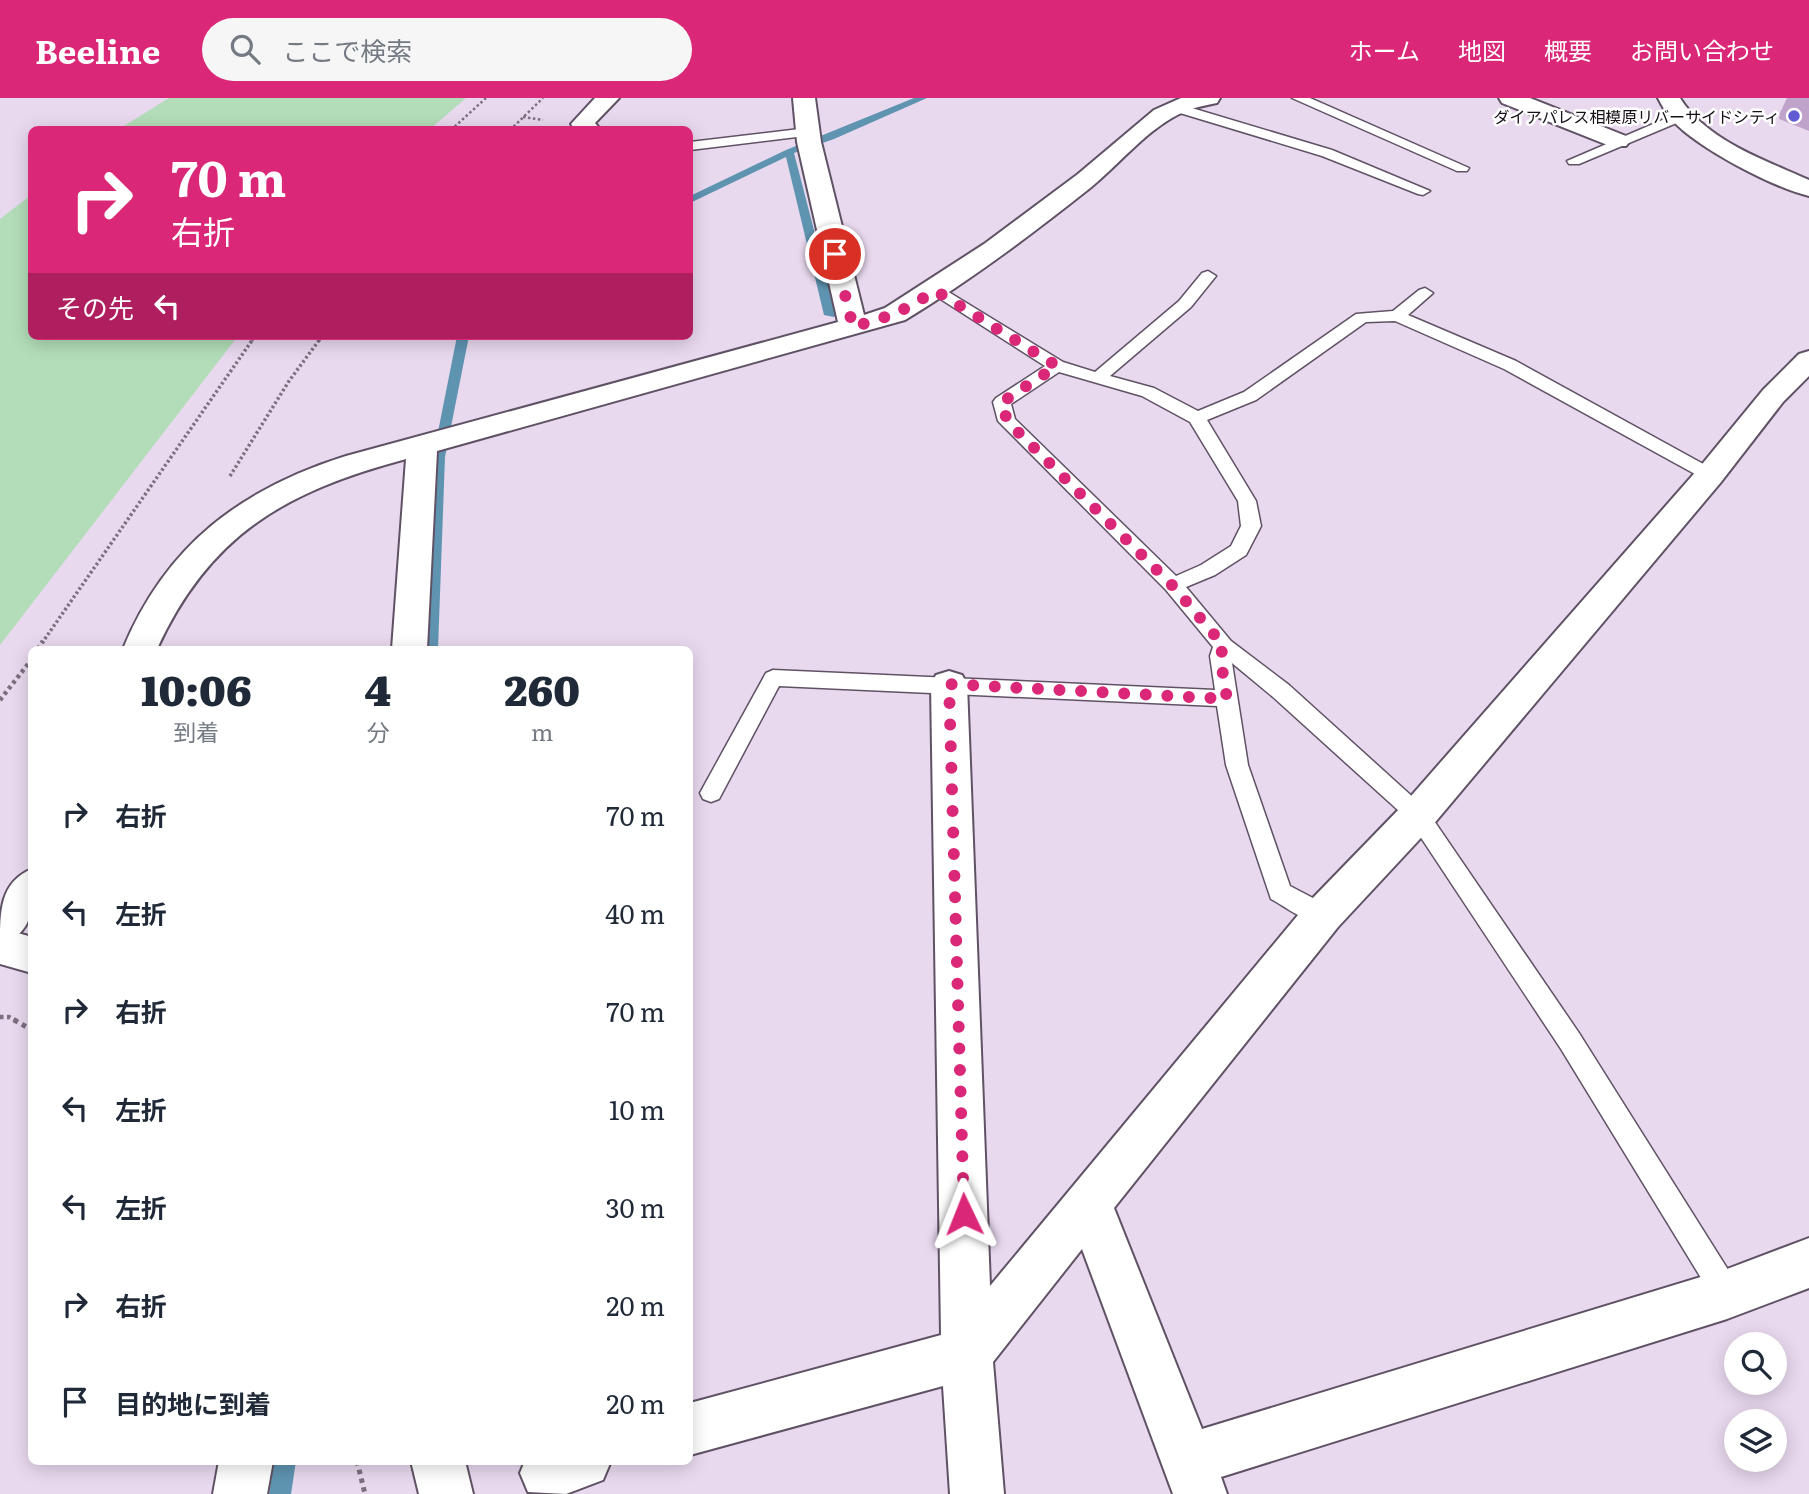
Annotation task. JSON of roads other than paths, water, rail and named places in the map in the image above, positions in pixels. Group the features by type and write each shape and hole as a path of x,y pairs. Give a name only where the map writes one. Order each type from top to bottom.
{"street":[{"path":"585,126 582,124 584,120 608,98"},
{"path":"804,98 810,143 853,327"},
{"path":"1510,98 1618,141"},
{"path":"142,646 177,584 206,549 239,518 272,497 305,481 422,446 895,314 936,291 1028,223 1089,177 1146,128 1197,101"},
{"path":"1675,107 1713,140 1752,162 1809,188"},
{"path":"693,1428 967,1354 1323,915 1418,815 1710,475 1773,396 1809,360"},
{"path":"410,646 422,446"},
{"path":"949,684 967,1354 977,1494"},
{"path":"0,927 28,891"},
{"path":"0,946 28,954"},
{"path":"1088,1202 1194,1477 1727,1294 1809,1263"},
{"path":"240,1494 245,1465"},
{"path":"439,1465 446,1494"}],"lane":[{"path":"1298,98 1462,168"},
{"path":"1197,101 1423,191"},
{"path":"1574,161 1618,141 1675,107"},
{"path":"693,146 810,143"},
{"path":"1100,376 1185,304 1208,276"},
{"path":"936,291 1057,366 1149,391 1197,418 1247,501 1251,526 1239,550 1208,570 1172,585"},
{"path":"1397,316 1425,293"},
{"path":"1197,418 1250,396 1362,317 1397,316 1510,365 1710,475"},
{"path":"1057,366 1002,402 1007,421 1172,585 1224,646 1281,691 1418,815 1570,1041 1727,1294"},
{"path":"1224,646 1220,656 1237,765 1280,892 1323,915"},
{"path":"711,793 773,678 949,684 1227,699"}],"waterway":[{"path":"789,152 922,98"},
{"path":"693,199 789,152"},
{"path":"789,152 830,315"},
{"path":"431,646 439,457 462,340"},
{"path":"280,1494 284,1465"}],"place":[{"name":"ダイアパレス相模原リバーサイドシティ","path":"1794,116"}]}
